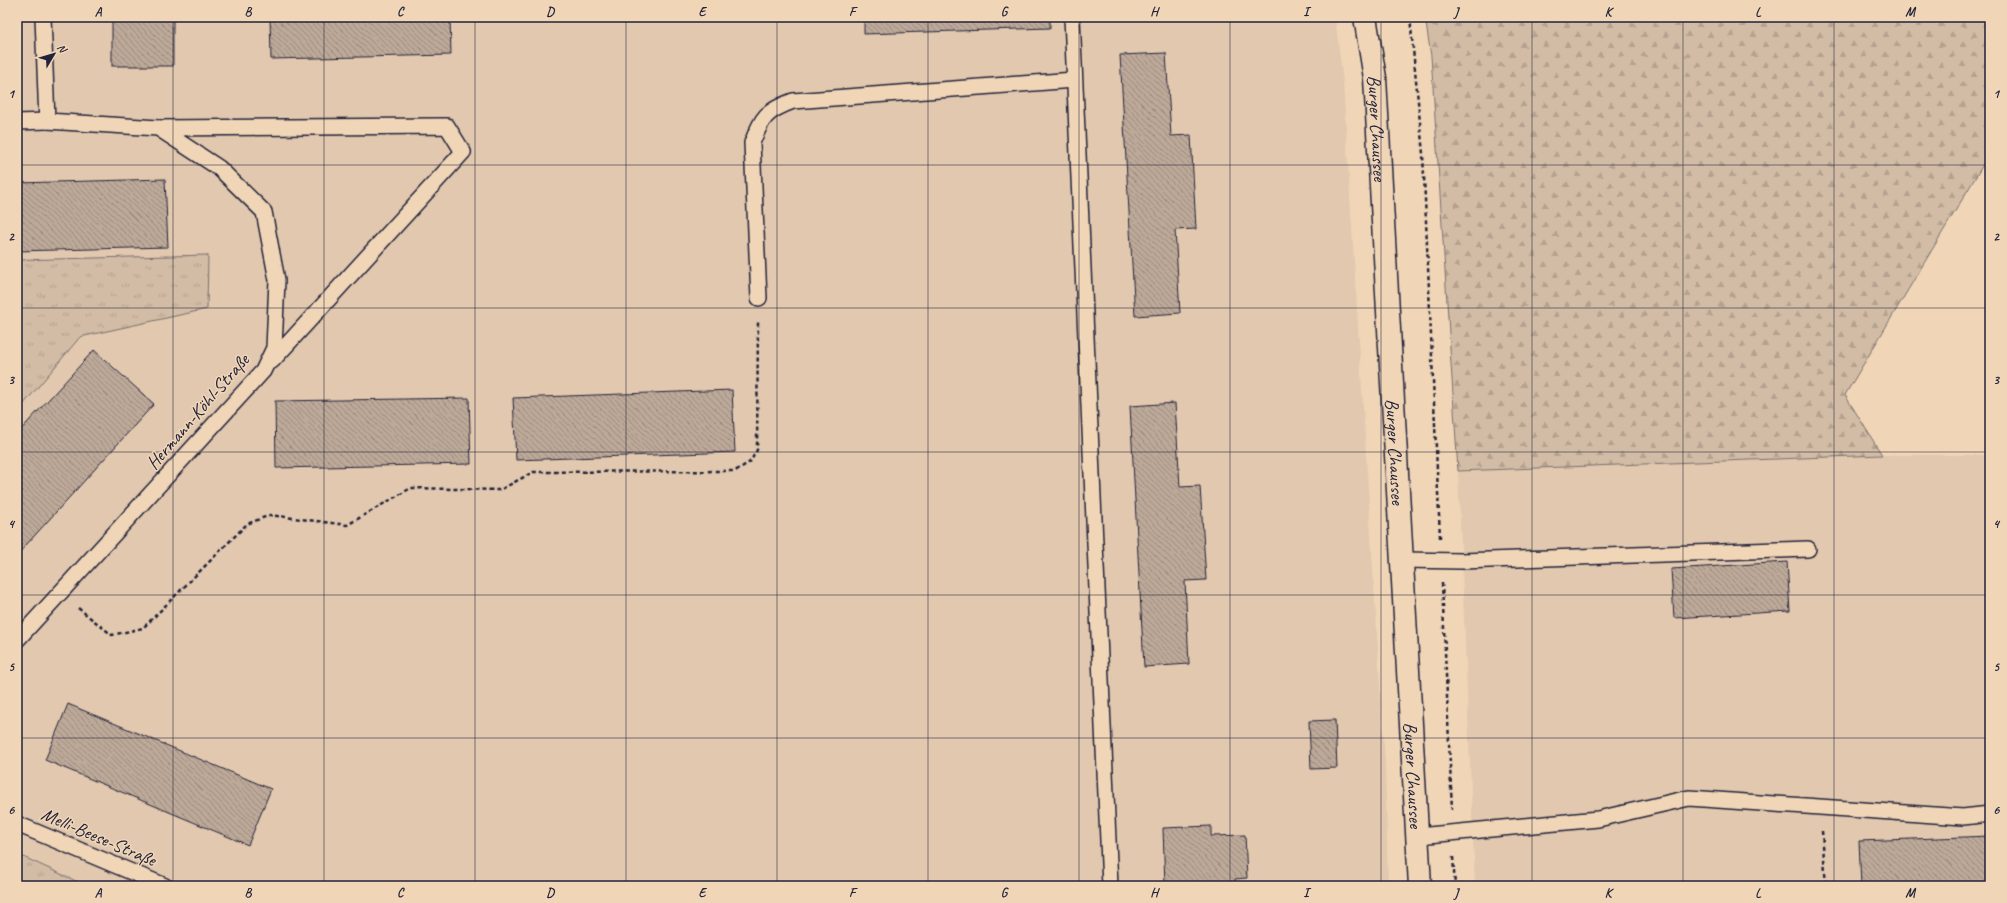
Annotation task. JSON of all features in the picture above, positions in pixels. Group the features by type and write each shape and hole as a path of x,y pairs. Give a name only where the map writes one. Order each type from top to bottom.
{"main road":[{"name":"Burger Chaussee","path":"1365,17 1374,78 1420,886"}],"lane":[{"path":"43,17 47,121"},
{"path":"1072,17 1110,886"},
{"path":"759,298 752,143 760,123 774,108 793,101 1074,80"},
{"name":"Hermann-Köhl-Straße","path":"17,122 47,121 158,128 219,168 264,212 277,280 274,348 263,371 17,640"},
{"path":"158,128 447,126 463,152 263,371"},
{"path":"1402,560 1808,550"},
{"path":"1418,836 1598,819 1688,798 1963,818 1990,814"},
{"name":"Melli-Beese-Straße","path":"17,824 165,886"}],"path":[{"path":"1410,17 1423,154 1455,886"},
{"path":"60,593 112,635 143,628 230,539 247,524 270,515 346,525 411,488 500,490 532,472 735,471 750,462 757,450 759,298"},
{"path":"1819,808 1826,886"}],"shaded area":[{"path":"17,17 1335,17 1343,82 1385,764 1388,886 17,886"},
{"path":"1882,455 1990,455 1990,886 1475,886 1458,471"}],"green space":[{"path":"1425,17 1990,17 1990,153 1845,395 1882,455 1458,471 1431,56"},
{"path":"208,255 207,309 80,337 17,412 17,260"},
{"path":"17,854 87,886 17,886"}],"building":[{"path":"112,17 173,17 173,66 112,66"},
{"path":"270,17 450,17 451,55 271,59"},
{"path":"864,17 1050,17 1050,28 864,34"},
{"path":"1166,53 1171,136 1191,135 1196,229 1175,230 1180,313 1135,316 1120,55"},
{"path":"165,179 168,247 17,251 17,183"},
{"path":"94,350 154,404 17,555 17,434"},
{"path":"732,390 735,452 516,460 513,398"},
{"path":"469,398 471,464 276,468 275,401"},
{"path":"1175,403 1180,487 1200,486 1206,580 1185,581 1189,664 1144,667 1130,406"},
{"path":"1787,562 1790,611 1674,618 1671,569"},
{"path":"68,704 271,789 248,845 45,760"},
{"path":"1335,720 1337,768 1311,769 1309,721"},
{"path":"1211,826 1211,836 1245,835 1247,878 1235,879 1235,886 1165,886 1163,828"},
{"path":"1990,836 1990,886 1861,886 1859,841"}]}
